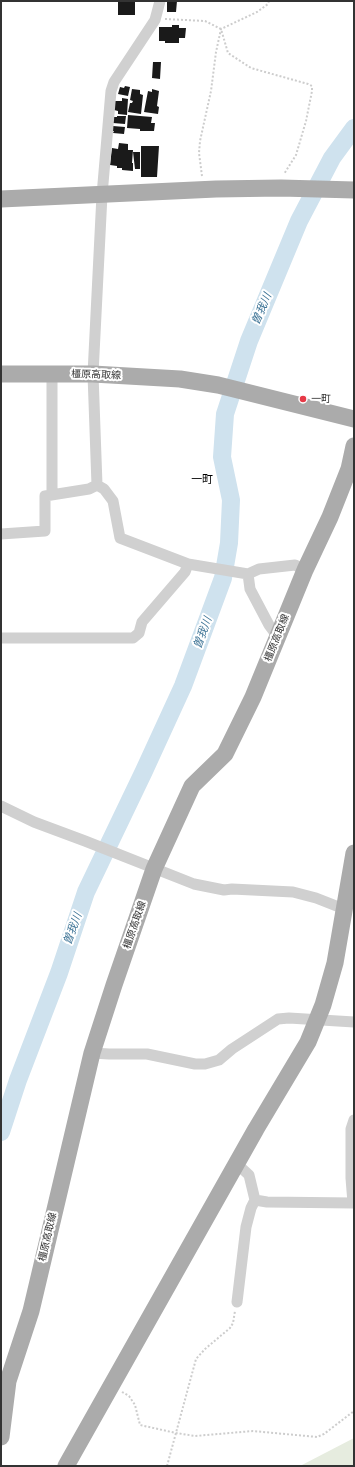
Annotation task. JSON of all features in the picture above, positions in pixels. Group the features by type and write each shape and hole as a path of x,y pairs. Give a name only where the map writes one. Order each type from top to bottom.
{"main road":[{"path":"1,199 203,189 284,188 349,190"},
{"name":"橿原高取線","path":"1,374 93,374 180,379 218,385 354,419"},
{"name":"橿原高取線","path":"1,1437 8,1381 31,1311 92,1053 154,869 192,786 225,754 253,697 305,570 330,517 349,469 354,446"},
{"path":"66,1466 237,1164 305,1048 318,1020 333,970 354,853"}],"street":[{"path":"97,485 93,374 102,195 111,90 114,82 155,18 160,1"},
{"path":"52,374 52,494"},
{"path":"1,534 45,531 45,496 89,489 97,485"},
{"path":"97,485 104,489 113,501 120,538 188,564 246,574 259,569 294,565 305,570"},
{"path":"1,638 133,638 139,633 142,622 185,572 188,564"},
{"path":"246,574 250,589 269,625 278,638"},
{"path":"1,806 34,822 194,884 224,890 232,889 293,892 316,898 344,909"},
{"path":"92,1053 147,1054 195,1064 205,1064 219,1060 232,1049 278,1019 289,1018 354,1022"},
{"path":"255,1200 267,1202 353,1203 351,1178 351,1128 354,1120"},
{"path":"237,1164 249,1174 255,1200 251,1208 246,1227 237,1302"}],"path":[{"path":"221,30 257,12 268,4 269,1"},
{"path":"155,18 206,21 221,30 228,53 238,60 252,68 312,86 304,128 296,155 282,177 284,188"},
{"path":"203,189 199,152 200,141 211,91 216,52 221,30"},
{"path":"167,1466 196,1360 205,1349 230,1328 233,1323 237,1302"},
{"path":"111,1386 129,1396 135,1405 140,1425 176,1434 195,1436 253,1431 317,1437 324,1434 354,1411"}],"shaded area":[{"path":"354,1438 354,1466 300,1466"}],"building":[{"path":"118,1 135,1 135,15 118,15"},
{"path":"167,1 177,1 176,12 167,12"},
{"path":"172,25 179,25 179,28 186,28 185,38 179,38 179,43 165,43 165,41 159,41 159,27 172,27"},
{"path":"153,62 161,62 160,79 152,78"},
{"path":"125,86 130,87 128,96 118,94 120,87 124,88"},
{"path":"132,89 140,90 140,94 143,95 141,114 128,112 130,103 133,101 130,100"},
{"path":"152,89 159,91 157,106 159,107 158,114 144,112 148,91 152,92"},
{"path":"122,98 128,99 127,115 118,114 118,111 114,110 115,101 122,101"},
{"path":"128,115 152,117 151,123 155,123 154,131 140,131 140,129 127,128"},
{"path":"126,116 125,124 113,123 113,117"},
{"path":"113,126 125,127 124,134 113,133"},
{"path":"119,143 128,144 128,150 133,150 133,171 122,170 122,168 117,168 117,166 110,165 112,148 118,149"},
{"path":"141,146 159,146 157,177 141,177"},
{"path":"133,152 140,152 140,169 135,169"}],"waterway":[{"name":"曽我川","path":"1,1132 18,1080 59,973 86,892 183,686 223,578 229,543 231,500 222,457 225,414 249,341 299,221 332,158 354,128"}],"place":[{"name":"一町","path":"303,399"}],"district":[{"name":"一町","path":"202,480"}]}
